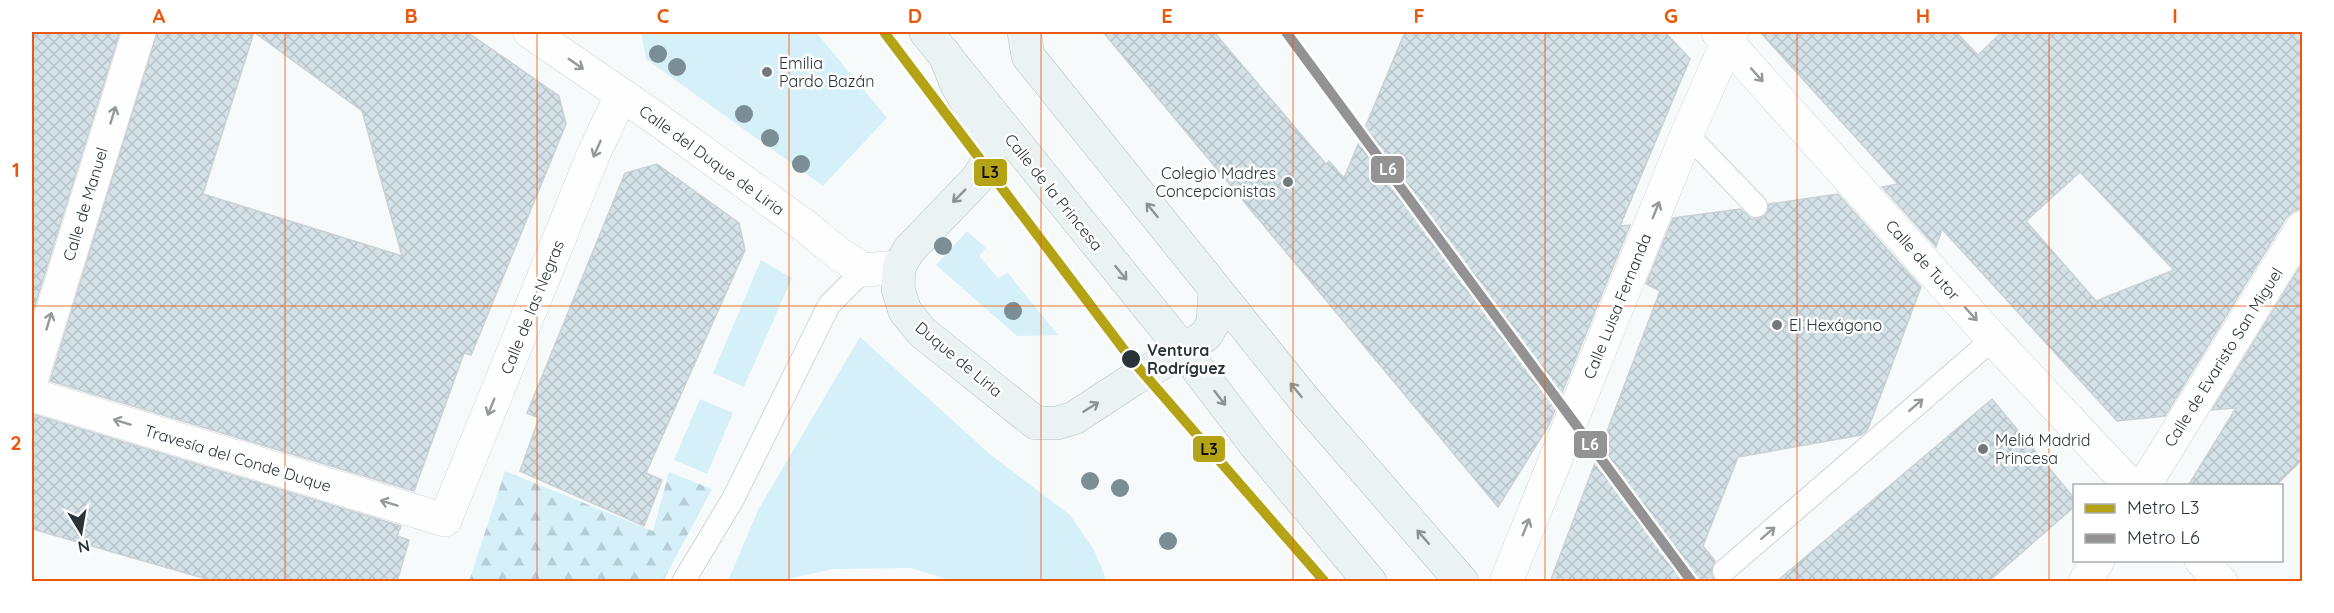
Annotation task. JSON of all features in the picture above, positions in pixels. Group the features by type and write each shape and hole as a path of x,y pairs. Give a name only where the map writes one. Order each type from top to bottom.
{"main road":[{"path":"1020,40 1306,403 1462,582"},
{"path":"898,267 909,250 977,179 988,160 979,122 957,86 935,42"},
{"name":"Calle de la Princesa","path":"935,42 1184,351 1254,443 1370,582"},
{"name":"Duque de Liria","path":"898,267 898,289 905,311 922,332 1036,423 1057,423 1074,418 1132,380 1184,351"},
{"path":"1184,351 1206,335 1213,323 1215,289"}],"street":[{"name":"Calle de Manuel","path":"32,377 140,32"},
{"name":"Calle del Duque de Liria","path":"530,32 864,270"},
{"name":"Calle Luisa Fernanda","path":"1506,582 1688,135 1726,35"},
{"name":"Calle de Tutor","path":"1726,35 1993,339 2129,484"},
{"name":"Calle de las Negras","path":"445,520 590,164 621,96"},
{"name":"Calle de Evaristo San Miguel","path":"2145,484 2302,228"},
{"path":"864,270 898,267"},
{"name":"Travesía del Conde Duque","path":"32,395 445,520"},
{"path":"2085,582 2097,562"},
{"path":"2202,562 2221,582"}],"lane":[{"path":"1688,135 1756,206"},
{"path":"683,582 733,499 829,306 864,270"},
{"path":"1724,571 1993,339"}],"green space":[{"path":"641,32 816,32 887,118 823,186 646,59"},
{"path":"967,231 986,248 979,256 998,278 1008,273 1058,335 1017,336 936,265"},
{"path":"761,260 792,278 744,387 713,373"},
{"path":"860,337 991,455 1070,515 1094,550 1107,581 952,581 911,568 833,569 778,581 728,581 758,510"},
{"path":"700,399 733,413 707,474 674,460"},
{"path":"505,471 653,531 669,472 712,489 663,581 469,581"}],"building":[{"path":"32,32 120,32 32,315"},
{"path":"157,32 254,32 467,32 559,96 566,124 471,355 464,353 414,491 50,381","holes":["254,32 362,111 402,256 203,194"]},
{"path":"1103,32 1214,32 1326,164 1329,161 1344,178 1405,32 1665,32 1690,59 1620,226 1630,225 1549,425 1498,507"},
{"path":"1760,32 1956,32 1978,55 2002,32 2302,32 2302,209 2294,211 2286,218 2165,416 2117,421 1942,229 1936,247 1882,187 1898,184","holes":["2080,172 2174,270 2096,301 2026,221"]},
{"path":"657,164 739,223 745,250 646,473 662,480 644,526 520,471 539,418 527,413 625,173"},
{"name":"El Hexágono","path":"1838,194 1921,287 1868,429 1861,435 1738,457 1703,546 1715,561 1711,573 1716,582 1550,582 1660,291 1646,284 1673,218 1740,209 1752,219 1759,219 1766,215 1769,204"},
{"path":"2302,263 2302,460 2277,484 2189,484 2236,408 2212,410"},
{"name":"Meliá Madrid Princesa","path":"1992,399 2073,497 2073,508 1988,582 1776,582"},
{"path":"32,414 401,526 397,536 409,540 397,582 217,582 32,529"}],"metro line":[{"name":"L3","path":"884,32 1131,359 1325,582"},
{"name":"L6","path":"1286,32 1692,582"}],"place":[{"name":"Emilia Pardo Bazán","path":"767,72"},
{"name":"Colegio Madres Concepcionistas","path":"1288,182"},
{"name":"El Hexágono","path":"1777,325"},
{"name":"Ventura Rodríguez","path":"1131,359"},
{"name":"Meliá Madrid Princesa","path":"1983,449"}]}
